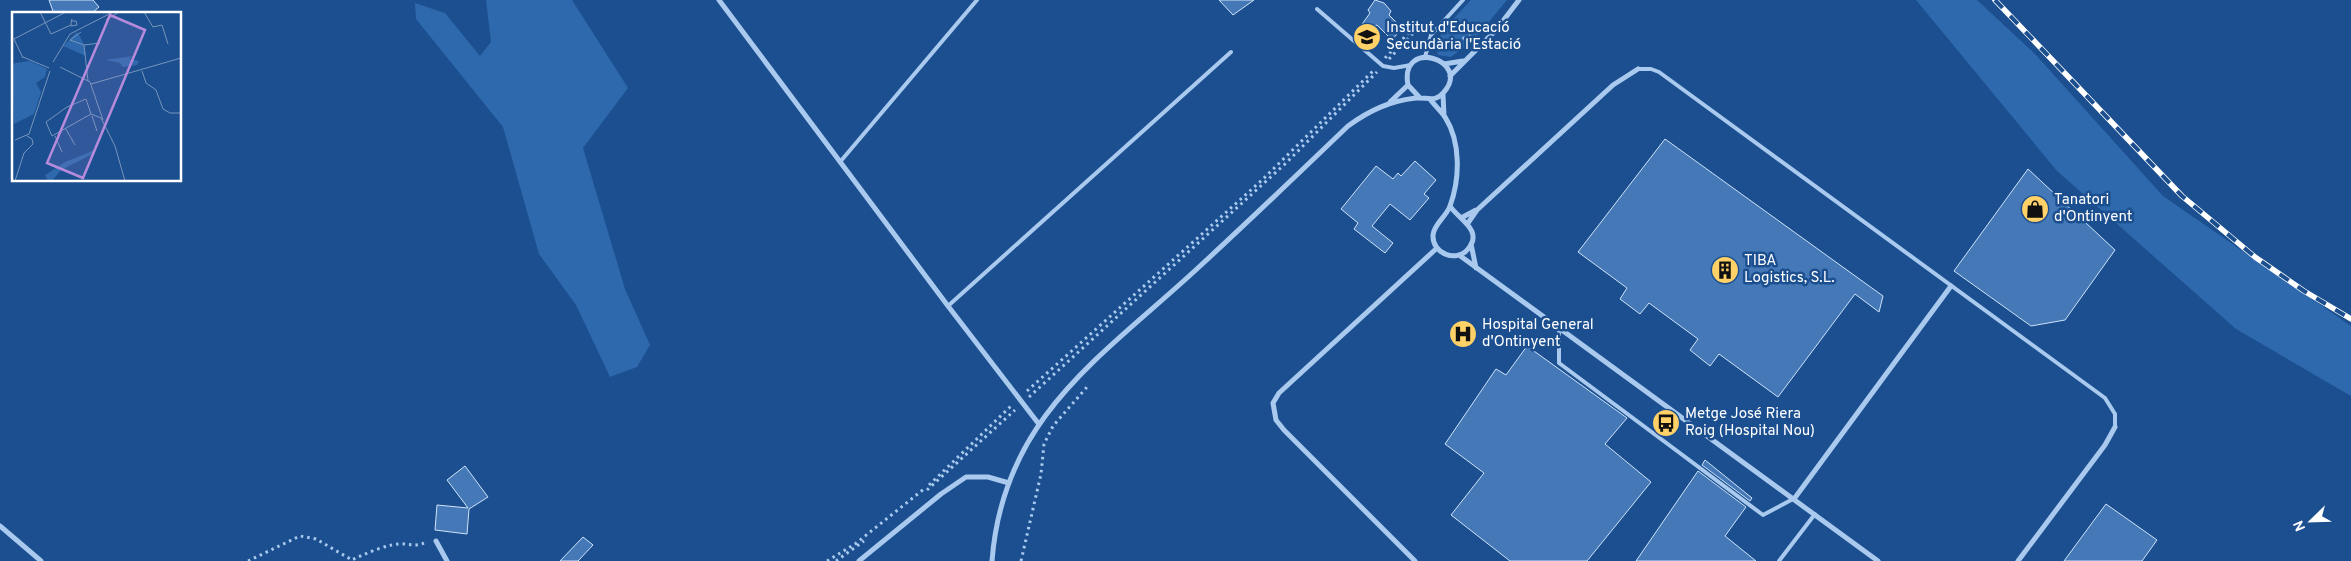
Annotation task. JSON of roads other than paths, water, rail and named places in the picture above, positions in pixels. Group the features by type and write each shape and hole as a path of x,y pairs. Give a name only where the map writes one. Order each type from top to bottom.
{"street":[{"path":"719,0 1038,423"},
{"path":"992,561 995,539 1016,463 1038,423 1077,378 1199,267 1348,126 1364,114 1390,103 1420,98 1430,100 1443,94 1447,89 1450,76 1463,61 1486,41 1519,0"},
{"path":"1420,98 1408,85 1407,78 1411,66 1425,57 1432,57 1444,64 1450,76"},
{"path":"1444,64 1463,61"},
{"path":"1468,223 1477,210 1613,85 1638,69"},
{"path":"1390,103 1408,85"},
{"path":"1443,94 1444,116 1456,148 1457,182 1450,206 1444,218 1434,229 1434,242 1437,248 1447,255 1459,255 1878,561"},
{"path":"1430,100 1444,116"},
{"path":"1450,206 1459,217 1468,223 1473,235 1471,244 1476,268"},
{"path":"1444,218 1459,217 1477,210"},
{"path":"1459,255 1471,244"},
{"path":"1415,561 1284,430 1276,420 1273,403 1279,393 1304,368 1437,248"},
{"path":"1794,498 1951,286"},
{"path":"2018,561 2106,445 2115,427"},
{"path":"859,561 941,494 966,478 988,477 1010,483"},
{"path":"0,526 41,561"},
{"path":"436,541 447,561"}],"lane":[{"path":"840,162 977,0"},
{"path":"1425,57 1429,37 1463,0"},
{"path":"1317,9 1381,65 1394,68 1411,66"},
{"path":"948,306 1231,52"},
{"path":"1638,69 1651,69 1659,72 2105,398 2115,414 2115,427"},
{"path":"1559,328 1559,362 1763,515 1794,498"},
{"path":"1779,561 1815,514"}],"railway":[{"path":"1995,0 2182,196 2255,257 2304,291 2351,319"}],"place":[{"name":"Institut d'Educació Secundària l'Estació","path":"1367,37"},
{"name":"Tanatori d'Ontinyent","path":"2035,209"},
{"name":"TIBA Logistics, S.L.","path":"1725,270"},
{"name":"Hospital General d'Ontinyent","path":"1463,334"},
{"name":"Metge José Riera Roig (Hospital Nou)","path":"1666,423"}]}
